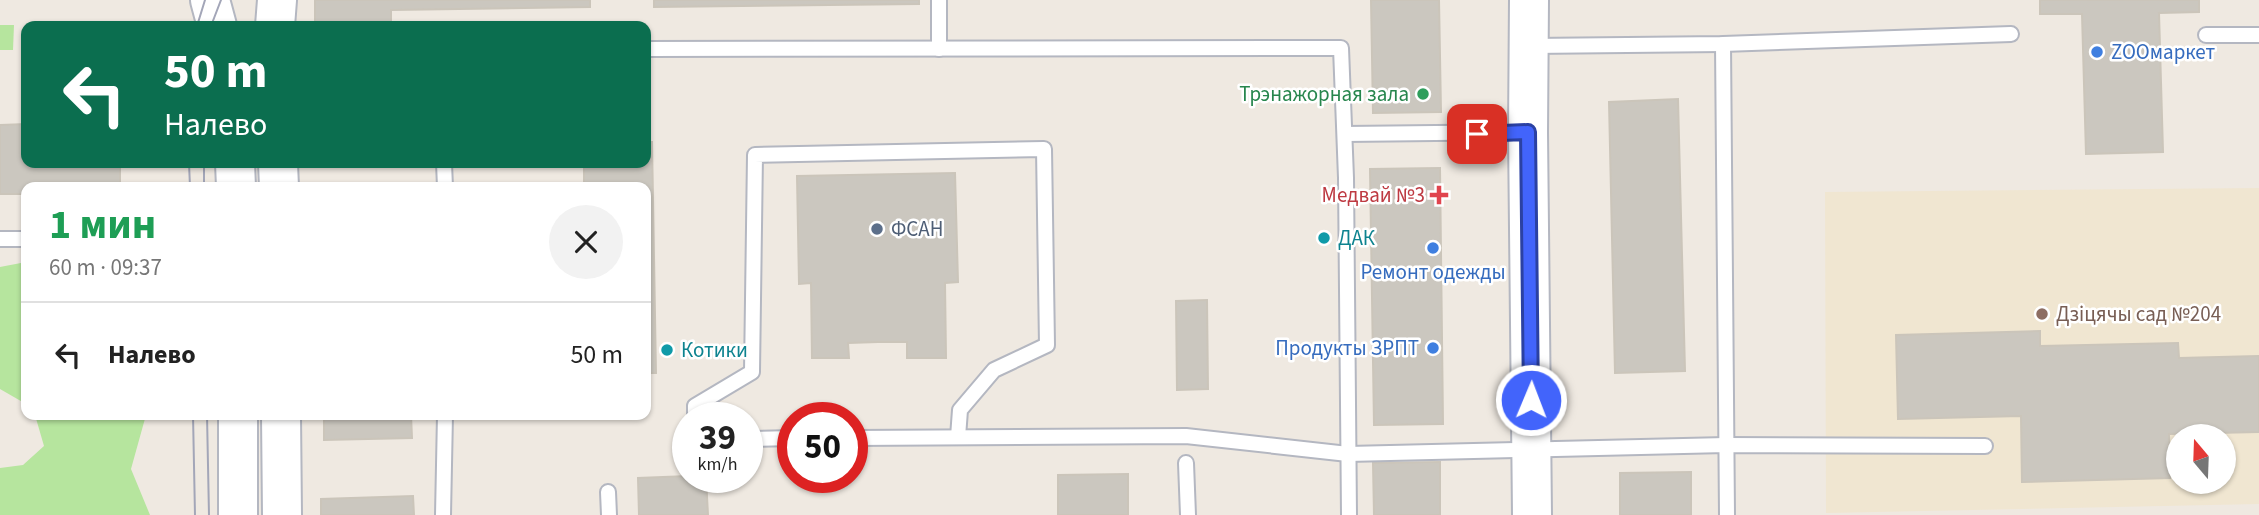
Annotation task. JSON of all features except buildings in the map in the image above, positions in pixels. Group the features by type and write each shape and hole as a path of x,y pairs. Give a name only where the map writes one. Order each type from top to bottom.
{"main road":[{"path":"209,0 215,21"},
{"path":"275,21 277,0"},
{"path":"1529,0 1532,515"},
{"path":"237,420 238,515"},
{"path":"281,420 282,515"}],"lane":[{"path":"939,0 939,49"},
{"path":"1529,46 1723,44 2011,34"},
{"path":"2206,35 2259,35"},
{"path":"1723,44 1727,515"},
{"path":"651,49 1341,48 1345,134 1349,515"},
{"path":"1345,134 1528,132"},
{"path":"702,402 752,372 755,155 1044,149 1047,345 994,370 960,410 958,436"},
{"path":"0,239 21,239"},
{"path":"443,515 445,420"},
{"path":"868,438 1186,436 1348,454 1726,445 1985,446"},
{"path":"1185,463 1188,515"},
{"path":"608,492 609,515"}],"shaded area":[{"name":"Дзіцячы сад №204","path":"2259,188 2259,504 1826,513 1825,192"}],"green space":[{"path":"0,25 14,25 13,50 0,50"},
{"path":"21,263 21,401 0,389 0,267"},
{"path":"36,420 145,420 131,469 150,515 0,515 0,468 23,465 44,446"}],"tram line":[{"path":"199,21 205,0"},
{"path":"213,21 221,0"},
{"path":"189,168 190,182"},
{"path":"204,168 204,182"},
{"path":"193,420 195,515"},
{"path":"207,420 209,515"}],"place":[{"name":"ZOOмаркет","path":"2097,52"},
{"name":"Трэнажорная зала","path":"1423,94"},
{"name":"Медвай №3","path":"1439,195"},
{"name":"ФСАН","path":"877,229"},
{"name":"ДАК","path":"1324,238"},
{"name":"Ремонт одежды","path":"1433,248"},
{"name":"Дзіцячы сад №204","path":"2042,314"},
{"name":"Продукты ЗРПТ","path":"1433,348"},
{"name":"Котики","path":"667,350"}],"route":[{"path":"1477,134 1528,132 1531,400"}]}
